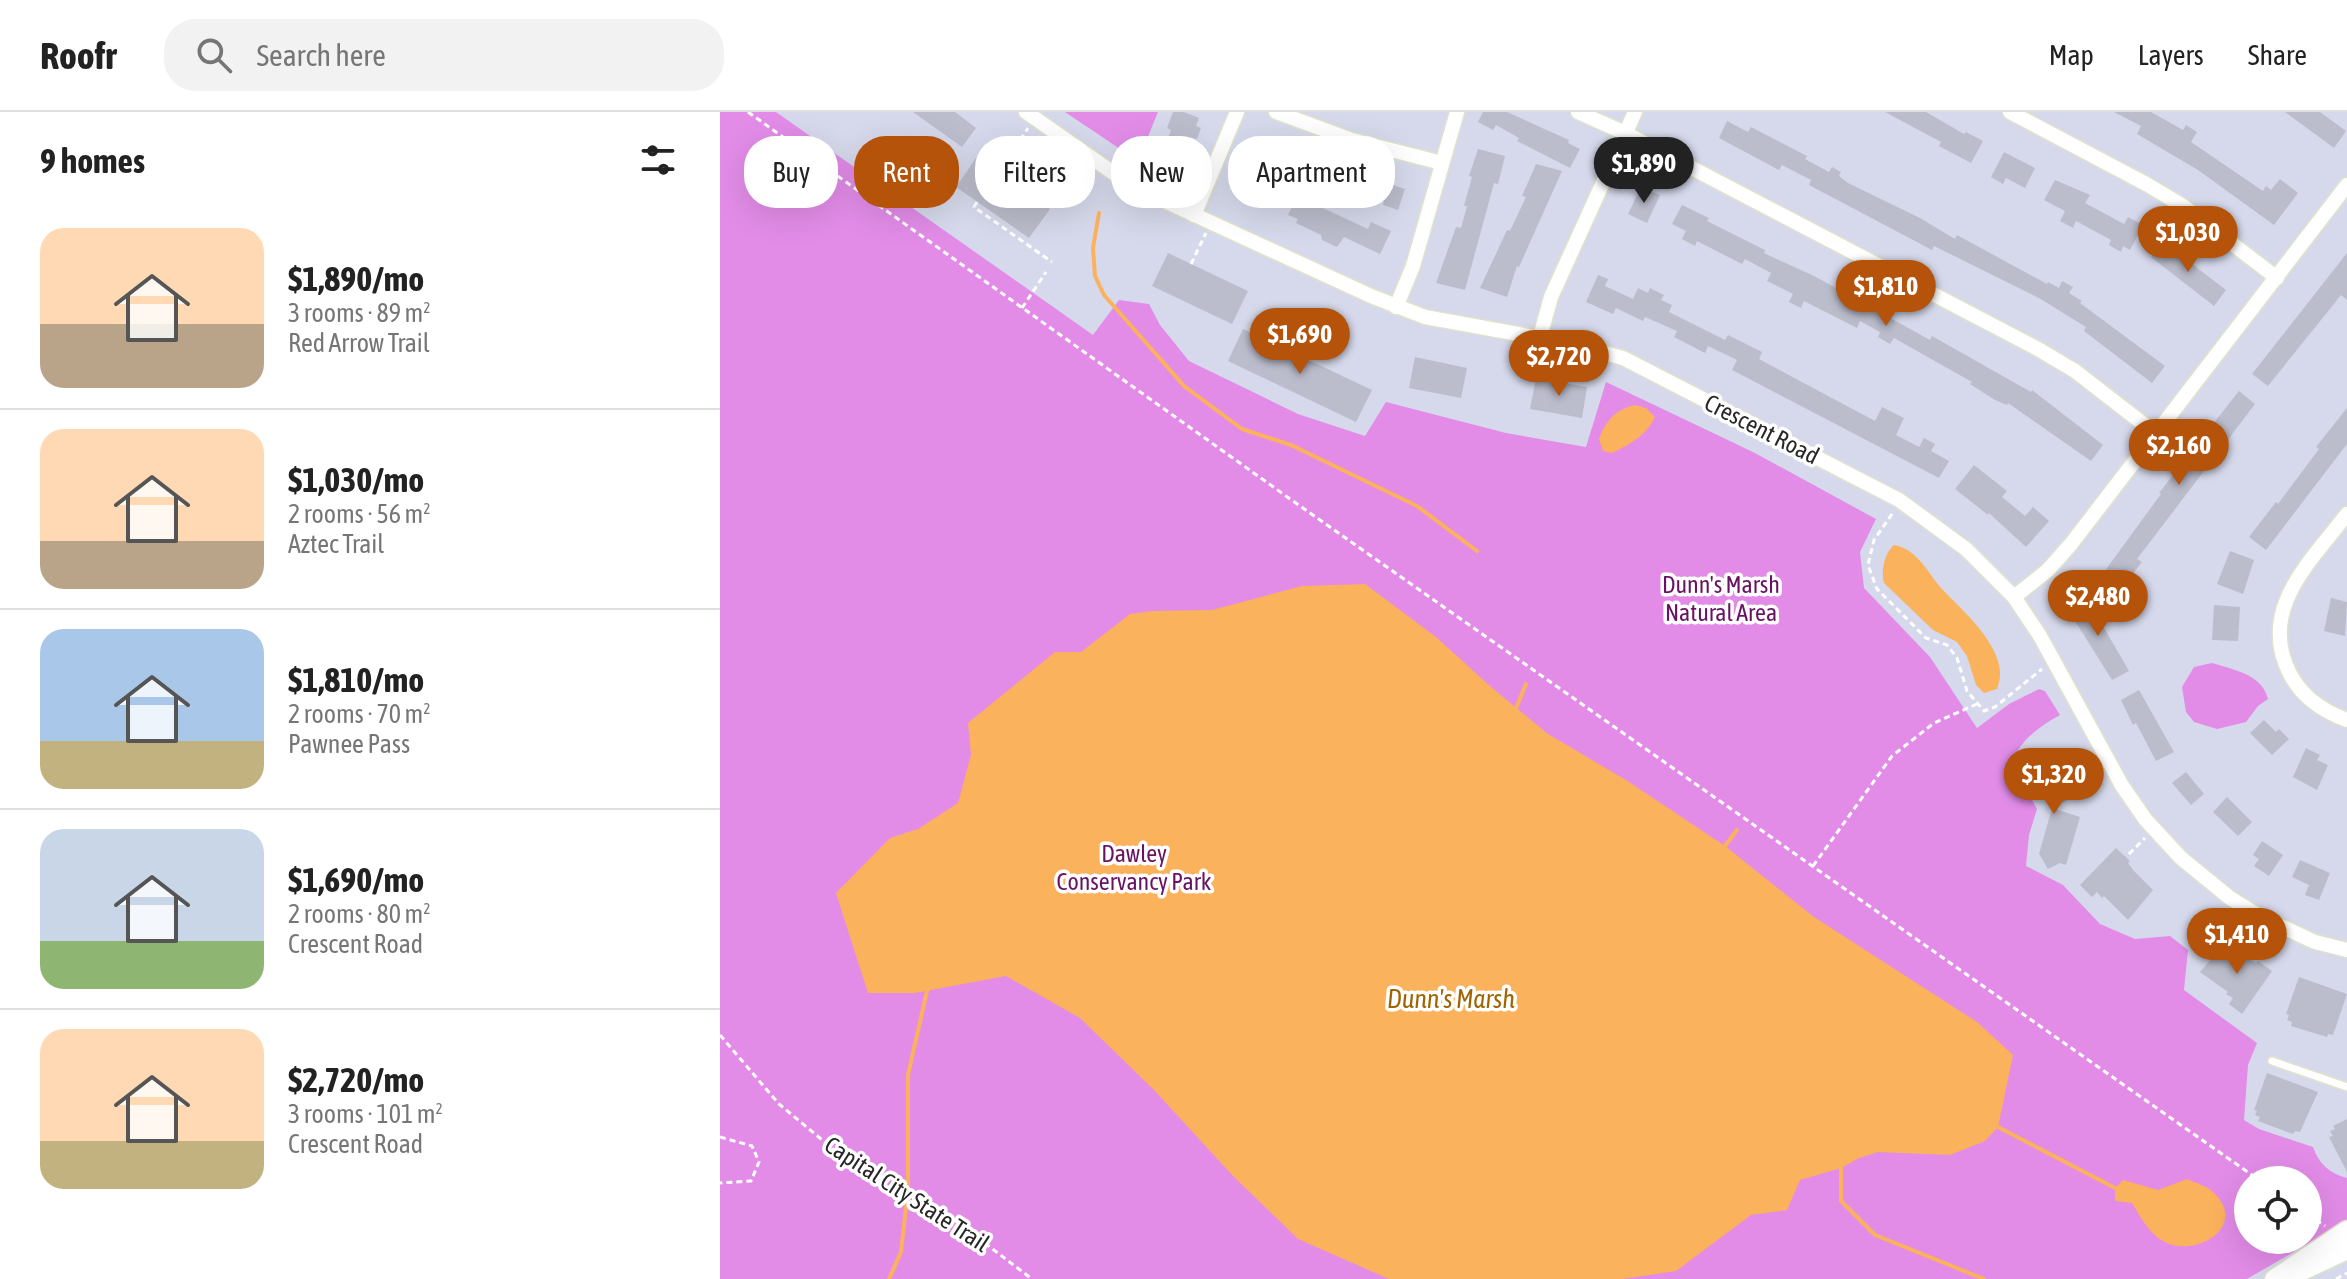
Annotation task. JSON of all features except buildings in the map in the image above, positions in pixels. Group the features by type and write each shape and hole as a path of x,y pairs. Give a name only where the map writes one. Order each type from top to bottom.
{"street":[{"path":"1194,215 1237,112"},
{"path":"1276,112 1352,140 1442,163"},
{"path":"1396,307 1413,266 1457,112"},
{"path":"1578,112 1625,133 2038,349 2075,371 2155,433"},
{"path":"1540,337 1551,297 1635,112"},
{"path":"2010,112 2183,206 2277,278"},
{"name":"Crescent Road","path":"1030,115 1059,136"},
{"name":"Crescent Road","path":"1095,161 1119,177 1194,215 1396,307 1437,320 1540,337 1623,358 1899,500 1966,549 2014,597 2054,662 2121,784 2154,829 2206,880 2230,898 2281,928 2315,942 2347,950"},
{"path":"2014,597 2048,570 2071,544 2347,185"},
{"path":"2347,514 2289,592 2280,619 2279,643 2296,684 2311,701 2347,720"},
{"path":"2274,1279 2347,1230"},
{"path":"2285,1279 2347,1250"}],"lane":[{"path":"2272,1061 2347,1087"}],"path":[{"path":"748,112 2239,1166"},
{"path":"1018,136 1030,115"},
{"path":"975,208 1052,262"},
{"path":"1004,228 1008,223"},
{"path":"1191,264 1211,223"},
{"path":"1022,308 1046,272"},
{"path":"1308,360 1324,325"},
{"path":"1899,500 1874,540 1868,565 1877,589 1926,638 1947,645 1957,658 1967,691 1977,704 1984,711 1995,707 2054,662"},
{"path":"1813,866 1892,756 1934,723 1977,704"},
{"path":"2059,765 2083,752"},
{"path":"2129,854 2154,829"},
{"path":"2265,959 2281,928"},
{"name":"Capital City State Trail","path":"720,1035 779,1104 833,1149 936,1206 1032,1279"},
{"path":"720,1137 752,1146 759,1162 751,1181 720,1183"},
{"path":"2322,1224 2326,1227"},
{"path":"2336,1279 2347,1273"}],"green space":[{"name":"Dawley Conservancy Park","path":"720,112 776,112 810,136 744,136 744,208 838,208 838,156 854,167 854,208 912,208 1093,335 1119,300 1149,304 1160,325 1189,361 1298,414 1365,436 1386,402 1506,433 1586,447 1606,382 1753,452 1876,519 1860,552 1864,588 1930,657 1977,728 2009,704 2039,689 2045,691 2060,715 2037,729 2025,741 2012,764 2037,809 2029,835 2026,866 2063,885 2100,924 2135,939 2170,936 2188,950 2184,990 2257,1043 2248,1065 2244,1120 2259,1129 2313,1147 2326,1167 2347,1178 2347,1221 2322,1236 2322,1166 2234,1166 2234,1254 2290,1254 2247,1279 720,1279"},
{"path":"1065,112 1158,112 1148,136 1111,136 1111,143"},
{"path":"2212,663 2246,674 2265,691 2268,699 2246,722 2217,729 2194,722 2186,712 2182,687 2194,667"}],"water":[{"path":"1635,405 1646,408 1655,417 1651,424 1625,446 1612,453 1603,451 1599,439 1608,421 1622,409"},
{"path":"1894,545 1916,557 1984,635 1998,662 2000,676 1997,689 1984,693 1976,685 1967,656 1957,642 1933,630 1884,583 1884,563"},
{"name":"Dunn's Marsh","path":"1365,584 1436,637 1548,734 1626,780 1725,846 1814,917 1977,1022 2013,1055 1998,1127 1985,1141 1950,1155 1878,1152 1841,1168 1800,1180 1787,1210 1751,1215 1676,1271 1622,1279 1389,1279 1298,1239 1080,1018 1006,976 915,993 868,993 836,893 890,838 918,829 958,803 971,755 968,723 1055,652 1081,652 1130,614 1212,610 1302,586"},
{"path":"2187,1179 2214,1193 2223,1205 2225,1216 2223,1226 2216,1235 2194,1245 2181,1246 2163,1241 2147,1226 2132,1203 2115,1201 2115,1188 2123,1180 2158,1190"}],"waterway":[{"path":"1099,213 1093,248 1095,276 1104,295 1184,386 1242,429 1291,445 1417,506 1477,551"},
{"path":"1516,708 1526,684"},
{"path":"1725,846 1737,830"},
{"path":"908,1185 908,1075 927,991"},
{"path":"1998,1127 2115,1188"},
{"path":"1841,1168 1841,1201 1875,1235 1984,1279"},
{"path":"889,1279 901,1252 907,1198"}],"park label":[{"name":"Dunn's Marsh Natural Area","path":"1721,598"}]}
